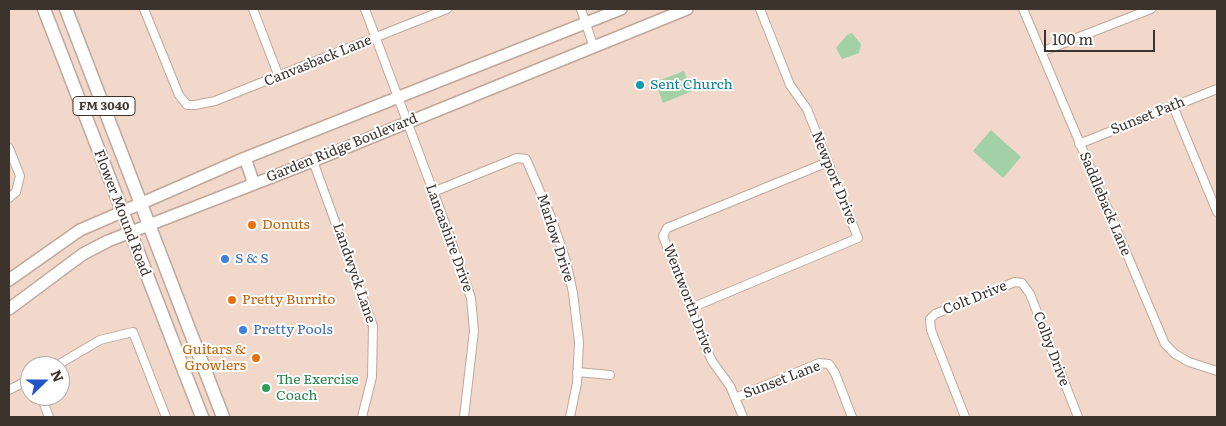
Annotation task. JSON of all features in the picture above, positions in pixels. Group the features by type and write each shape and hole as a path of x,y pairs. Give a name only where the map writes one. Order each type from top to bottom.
{"main road":[{"name":"Flower Mound Road","path":"44,9 121,212 202,417"},
{"name":"Flower Mound Road","path":"66,9 223,417"},
{"name":"Garden Ridge Boulevard","path":"9,280 80,230 244,158 621,9"},
{"name":"Garden Ridge Boulevard","path":"9,309 83,254 130,232 313,161 593,45 687,9"},
{"path":"244,158 254,184"}],"street":[{"name":"Canvasback Lane","path":"144,9 179,95 187,105 215,101 447,9"},
{"path":"253,9 279,76"},
{"name":"Lancashire Drive","path":"365,9 465,277 474,320 472,362 464,417"},
{"path":"580,9 593,45"},
{"name":"Newport Drive","path":"691,308 858,238 807,109 790,84 760,9"},
{"name":"Saddleback Lane","path":"1023,9 1165,344 1175,354 1189,362 1217,371"},
{"path":"1041,52 1151,9"},
{"name":"Sunset Path","path":"1079,144 1217,89"},
{"path":"1173,106 1216,208"},
{"path":"9,148 20,176 19,184 9,198"},
{"name":"Marlow Drive","path":"433,192 517,158 526,159 566,261 577,326 577,372 570,417"},
{"name":"Landwyck Lane","path":"313,161 373,326 372,377 362,417"},
{"name":"Wentworth Drive","path":"743,417 722,372 712,361 663,236 667,228 828,162"},
{"name":"Colt Drive","path":"965,417 930,330 930,319 935,314 1008,285 1022,283"},
{"name":"Colby Drive","path":"1022,283 1030,294 1078,417"},
{"path":"70,358 100,340 133,332 166,417"},
{"name":"Sunset Lane","path":"735,398 819,363 829,364 835,373 852,417"},
{"path":"577,372 610,374"}],"green space":[{"path":"852,33 861,44 859,53 842,59 836,48 847,35"},
{"path":"684,71 692,91 663,103 655,82"},
{"path":"991,130 1021,157 1003,178 973,151"}],"place":[{"name":"Sent Church","path":"640,85"},
{"name":"Donuts","path":"252,225"},
{"name":"S & S","path":"225,259"},
{"name":"Pretty Burrito","path":"232,300"},
{"name":"Pretty Pools","path":"243,330"},
{"name":"Guitars & Growlers","path":"256,358"},
{"name":"The Exercise Coach","path":"266,388"}]}
